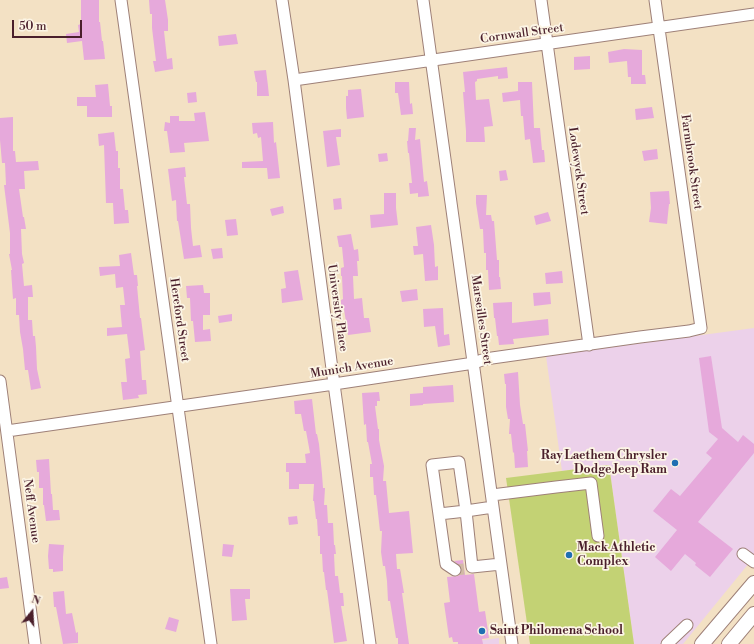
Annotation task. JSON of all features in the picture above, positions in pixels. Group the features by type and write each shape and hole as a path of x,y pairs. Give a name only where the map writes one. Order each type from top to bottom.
{"main road":[{"path":"704,643 754,583"},
{"path":"729,644 754,614"}],"street":[{"name":"Hereford Street","path":"122,0 211,644"},
{"name":"University Place","path":"282,0 370,644"},
{"name":"Marseilles Street","path":"423,0 512,644"},
{"name":"Lodewyck Street","path":"541,0 589,345"},
{"name":"Farmbrook Street","path":"655,0 701,328"},
{"name":"Cornwall Street","path":"294,80 754,14"},
{"name":"Munich Avenue","path":"7,431 334,384 701,328"},
{"name":"Neff Avenue","path":"0,381 2,408 7,431 35,644"},
{"path":"464,569 466,511 459,462 432,465 446,564 464,569 501,564"},
{"path":"492,496 591,483 598,536"},
{"path":"439,514 494,507"},
{"path":"743,554 754,562"},
{"path":"667,644 687,625"}],"shaded area":[{"path":"754,328 754,557 683,644 634,644 609,465 562,471 546,356"},
{"path":"499,638 499,644 454,644"}],"green space":[{"name":"Mack Athletic Complex","path":"609,465 634,644 530,644 506,478"}],"building":[{"path":"81,0 99,0 99,22 105,59 84,60 82,41 67,43 66,34 79,32 78,25 81,24"},
{"path":"149,0 165,0 168,20 168,31 164,31 167,59 172,58 173,69 155,72 153,61 156,61 152,14 150,14"},
{"path":"236,34 238,44 219,46 218,36"},
{"path":"624,49 642,50 642,75 645,75 646,84 631,84 631,77 628,77 627,61 609,63 608,52"},
{"path":"590,56 590,69 574,70 574,57"},
{"path":"507,67 508,78 498,79 498,76 477,79 475,82 476,100 489,99 493,126 484,127 485,142 466,142 463,72"},
{"path":"266,70 269,96 257,96 257,82 254,71"},
{"path":"395,82 409,82 410,104 412,103 413,114 401,115 398,93 395,93"},
{"path":"518,82 532,82 534,128 540,128 542,150 544,150 545,162 533,163 530,139 525,140 520,100 503,102 502,93 518,91"},
{"path":"108,84 110,106 112,106 112,117 87,117 87,106 77,106 77,97 96,97 95,85"},
{"path":"361,89 364,117 347,119 346,96 348,96 348,90"},
{"path":"196,92 197,102 188,103 187,93"},
{"path":"652,107 654,118 636,120 635,109"},
{"path":"205,112 209,141 184,143 185,152 170,153 167,131 164,131 165,122 170,123 170,116 179,116 179,121 195,121 194,113"},
{"path":"13,117 13,151 15,151 16,162 38,161 39,170 24,171 25,189 19,189 26,229 21,229 22,254 24,263 22,264 24,286 32,285 33,297 28,297 28,320 32,320 33,336 35,336 37,369 41,388 31,390 28,370 25,370 19,315 16,315 16,298 13,299 12,270 9,254 10,233 4,185 6,185 5,163 2,163 0,140 0,118"},
{"path":"273,122 274,143 276,142 280,178 268,179 267,168 242,168 242,162 263,161 261,137 258,138 257,133 253,134 252,123"},
{"path":"409,128 416,128 415,140 420,139 424,182 427,181 429,196 418,197 418,193 410,194 409,183 412,183 407,141"},
{"path":"341,129 341,137 336,137 340,165 327,167 323,131"},
{"path":"114,132 116,151 118,151 118,168 120,168 120,189 123,189 125,210 128,210 129,223 114,224 113,203 106,203 104,145 99,146 98,134"},
{"path":"657,149 658,159 644,161 642,151"},
{"path":"387,153 388,161 379,162 378,154"},
{"path":"185,167 186,177 184,177 187,204 190,204 193,246 200,245 202,257 184,259 177,221 176,200 172,201 168,169"},
{"path":"506,170 508,180 500,181 499,171"},
{"path":"669,191 670,204 667,224 649,222 651,208 650,192"},
{"path":"384,193 396,193 398,225 371,228 370,215 384,214"},
{"path":"476,195 487,195 486,215 491,215 492,221 494,221 501,289 489,290 488,270 486,270 486,253 484,253 483,229 480,229"},
{"path":"341,198 342,209 334,210 333,199"},
{"path":"283,206 284,213 272,216 270,209"},
{"path":"548,212 551,221 536,225 534,216"},
{"path":"236,219 238,235 227,236 225,220"},
{"path":"431,225 435,267 438,266 438,280 425,281 423,254 414,255 413,246 418,246 416,227"},
{"path":"351,234 354,250 358,249 359,261 357,261 358,276 353,276 354,299 362,298 364,318 369,318 371,332 348,335 344,309 341,309 341,300 343,299 341,268 344,267 342,247 339,247 337,236"},
{"path":"222,248 223,258 213,259 211,249"},
{"path":"131,253 134,275 137,275 140,318 145,350 140,351 142,380 146,380 147,394 138,395 139,398 123,400 121,382 127,382 125,359 130,358 127,334 107,336 107,328 122,327 120,305 125,305 123,287 116,288 115,274 100,276 99,267 120,266 119,255"},
{"path":"298,270 303,300 282,303 281,289 286,288 284,272"},
{"path":"562,271 563,283 546,284 545,273"},
{"path":"203,285 204,293 210,293 210,315 203,315 203,330 210,329 211,341 195,342 193,321 191,321 190,298 187,298 186,286"},
{"path":"417,289 418,300 402,302 400,291"},
{"path":"550,292 551,304 534,306 533,293"},
{"path":"512,302 512,323 548,319 549,335 513,339 514,344 499,345 493,303"},
{"path":"443,308 444,335 449,334 450,345 438,347 435,326 424,327 423,309"},
{"path":"232,314 232,321 219,323 218,316"},
{"path":"711,356 722,428 738,442 743,435 754,444 754,453 698,522 733,549 710,577 695,565 696,563 685,554 671,571 655,557 677,530 653,511 671,489 680,496 712,458 706,453 718,439 709,432 699,358"},
{"path":"518,372 520,405 523,424 525,424 528,451 528,467 515,468 511,434 509,434 510,419 508,419 506,407 506,384 504,374"},
{"path":"453,385 454,402 410,406 410,394 423,393 423,387"},
{"path":"379,392 380,401 377,401 377,406 375,406 384,466 383,481 386,481 389,513 409,511 413,553 396,554 397,569 400,569 404,593 402,593 409,644 398,644 398,638 396,638 390,601 388,601 385,566 383,566 381,552 382,531 380,531 376,495 374,495 373,477 370,477 370,464 372,464 367,442 366,424 364,425 362,393"},
{"path":"312,399 316,434 319,444 323,488 325,488 324,505 327,505 328,523 333,523 336,554 334,554 335,576 338,576 340,593 343,593 344,606 341,606 347,641 334,643 323,572 322,554 320,554 320,536 318,536 317,519 313,501 314,484 299,484 299,489 289,489 289,472 286,472 286,463 306,463 305,454 310,453 301,414 295,414 294,401"},
{"path":"49,459 53,510 59,510 60,520 46,521 43,505 43,488 39,488 39,472 37,472 36,460"},
{"path":"297,516 298,524 289,525 288,517"},
{"path":"49,544 64,545 63,571 53,572 53,569 49,569"},
{"path":"223,544 234,545 232,557 222,556"},
{"path":"463,560 465,575 474,574 479,612 485,611 489,638 482,639 483,644 458,644 458,642 453,642 452,637 449,638 444,603 450,602 447,577 458,576 461,574 461,567 454,561"},
{"path":"7,577 9,588 0,589 0,578"},
{"path":"230,589 250,589 250,599 245,599 247,620 232,621"},
{"path":"64,591 66,614 72,613 76,633 78,632 78,643 63,644 56,607 54,607 53,592"},
{"path":"169,617 179,620 176,632 165,629"}],"tunnel":[{"path":"455,570 464,569"}],"place":[{"name":"Ray Laethem Chrysler Dodge Jeep Ram","path":"675,463"},
{"name":"Mack Athletic Complex","path":"569,555"},
{"name":"Saint Philomena School","path":"482,631"}]}
